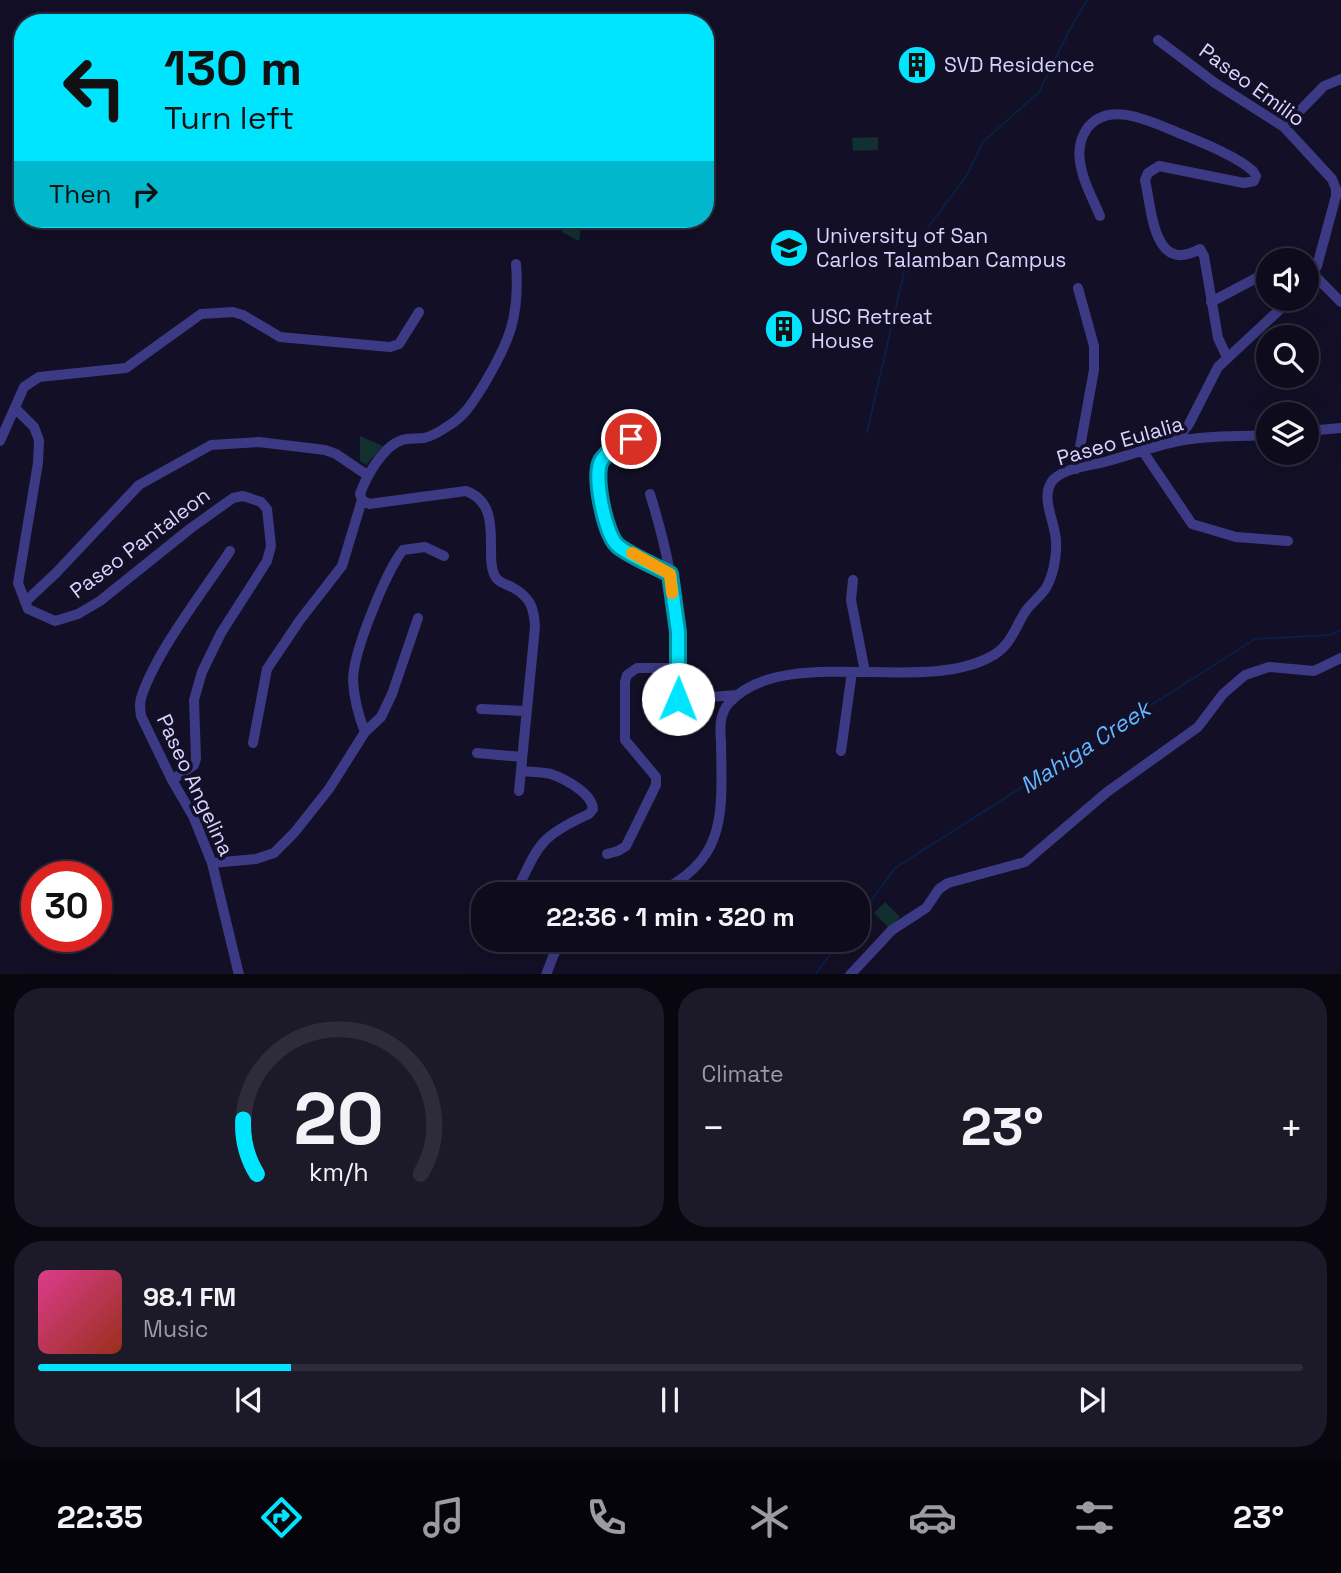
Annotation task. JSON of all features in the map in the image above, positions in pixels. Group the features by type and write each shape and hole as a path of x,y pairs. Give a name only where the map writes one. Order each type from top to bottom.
{"street":[{"name":"Paseo Emilio","path":"1158,40 1215,83 1284,127 1332,179 1336,189 1319,248"},
{"path":"1284,127 1324,86 1341,79"},
{"path":"1100,216 1083,177 1079,146 1089,126 1099,118 1123,115 1149,121 1249,167 1255,176 1250,184 1166,166 1153,168 1145,180 1159,240 1164,249 1179,256 1200,250 1204,256 1221,346 1227,357"},
{"path":"253,743 267,669 300,620 342,566 367,475 400,440 427,438 466,413 503,354 510,338 518,295 516,264"},
{"path":"1211,302 1256,278"},
{"path":"1319,285 1341,302"},
{"path":"1076,470 1094,370 1094,346 1078,288"},
{"path":"1176,442 1189,424 1211,377 1227,357 1278,311"},
{"path":"0,440 24,387 39,377 126,368 201,314 233,312 281,337 390,347 399,344 419,312"},
{"path":"15,408 34,427 39,440 38,463 18,583 25,602 57,573 139,485 211,445 259,442 325,450 343,458 367,475"},
{"path":"1189,424 1195,439"},
{"path":"1319,430 1341,428"},
{"name":"Paseo Eulalia","path":"865,672 919,673 973,664 994,655 1011,639 1027,610 1047,587 1054,566 1056,542 1048,491 1054,480 1063,474 1176,442 1256,436"},
{"path":"631,439 611,449 599,464 600,495 608,531 617,545 670,574"},
{"path":"1142,450 1192,524 1236,537 1288,541"},
{"path":"362,500 369,504 466,491 477,495 484,503 491,532 493,571 498,580 530,601 534,610 535,627 519,791"},
{"path":"650,494 665,542 678,632 676,698 738,695 780,677 865,672 851,600 853,580"},
{"name":"Paseo Pantaleon","path":"25,602 28,609 45,619 67,619 100,601 233,498 243,496 254,499 267,509 271,546 267,561 221,633 202,672 194,700 196,759 194,765 172,780"},
{"path":"365,732 354,697 353,676 363,640 386,581 403,550 425,547 444,556"},
{"name":"Paseo Angelina","path":"230,551 155,667 141,697 141,716 193,816 212,863 239,974"},
{"path":"212,863 256,859 274,853 294,833 329,789 365,732 381,717 418,618"},
{"path":"851,974 892,930 926,908 939,889 948,883 1025,862 1107,792 1198,727 1223,694 1245,675 1269,667 1314,671 1341,658"},
{"path":"607,854 626,846 656,785 656,777 625,740 627,675 637,668 678,668"},
{"path":"841,751 852,672"},
{"path":"676,882 699,866 712,843 720,799 721,719 727,706 738,695"},
{"path":"481,709 526,711"},
{"path":"477,753 522,757"},
{"path":"521,882 543,840 554,831 589,814 593,809 588,797 565,782 549,774 522,771"},
{"path":"546,974 556,952"}],"green space":[{"path":"878,137 878,150 853,151 852,138"},
{"path":"562,228 581,228 579,241 562,232"},
{"path":"360,436 383,446 366,465 360,461"},
{"path":"885,902 900,917 889,928 874,913"}],"waterway":[{"path":"867,432 908,255 967,175 983,142 1039,92 1087,0"},
{"name":"Mahiga Creek","path":"870,902 895,868 1255,639 1330,635 1341,630"},
{"name":"Mahiga Creek","path":"816,974 832,952"}],"slow traffic":[{"path":"632,553 670,574 672,593"}],"place":[{"name":"SVD Residence","path":"917,65"},
{"name":"University of San Carlos Talamban Campus","path":"789,248"},
{"name":"USC Retreat House","path":"784,329"}],"route":[{"path":"631,439 611,449 599,464 600,495 608,531 617,545 670,574 678,632 678,699"}]}
